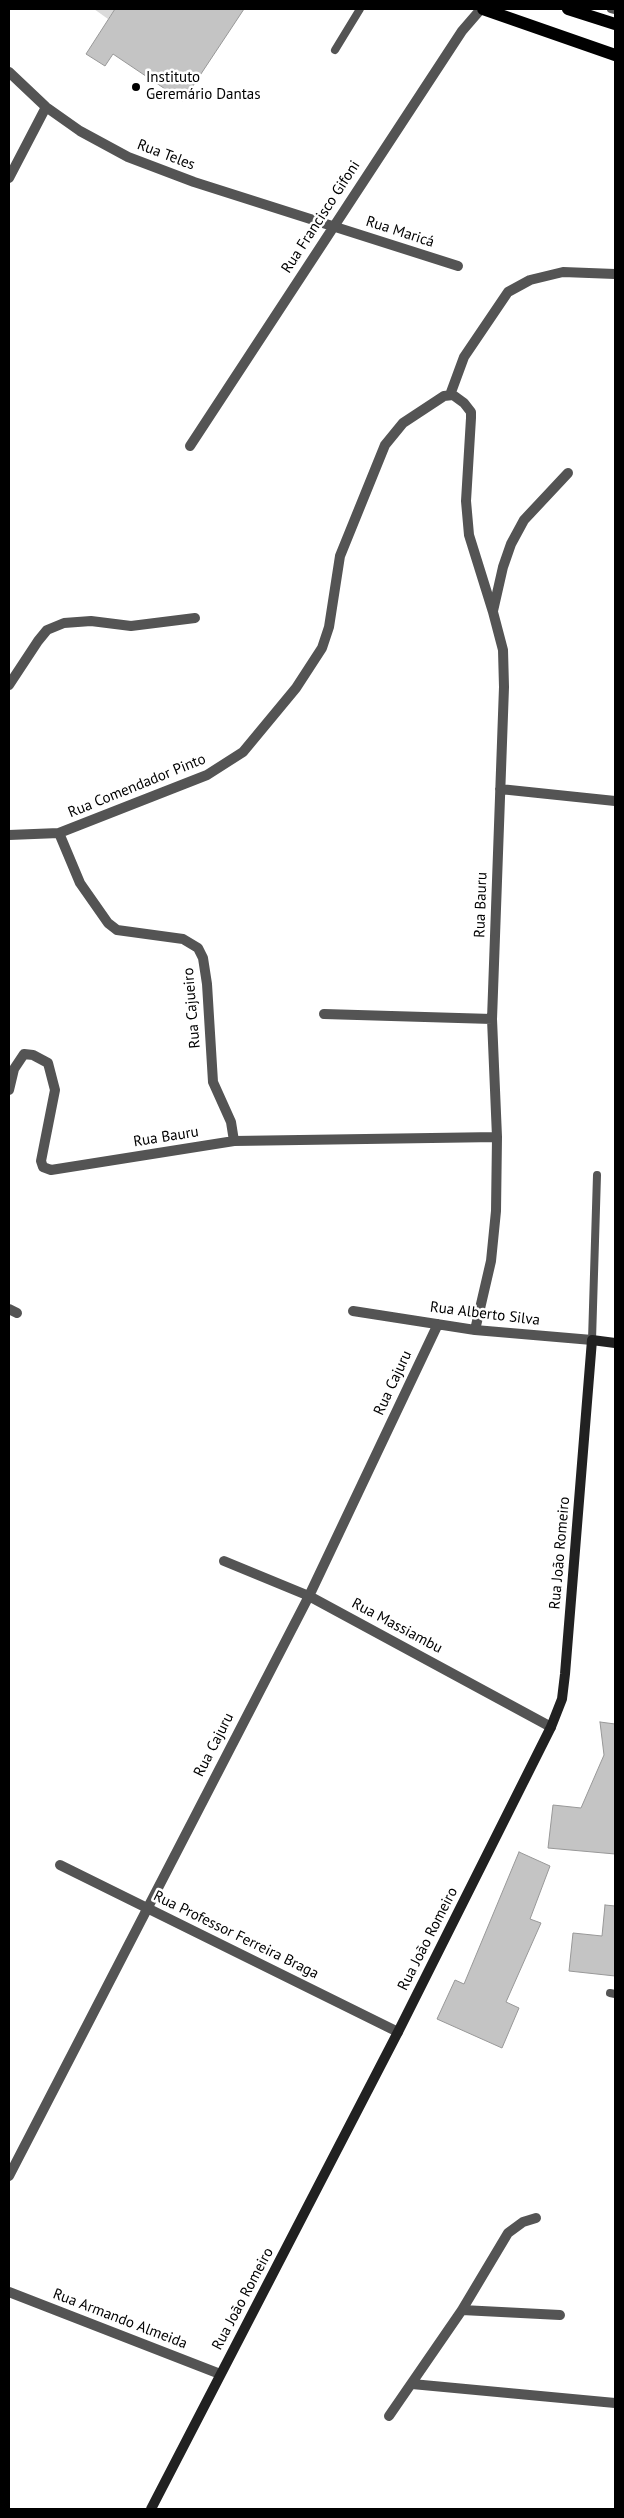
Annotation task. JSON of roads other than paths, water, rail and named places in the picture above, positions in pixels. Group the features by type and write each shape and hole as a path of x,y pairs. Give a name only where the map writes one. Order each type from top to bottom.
{"main road":[{"path":"482,9 615,55"},
{"path":"568,9 615,24"}],"street":[{"name":"Rua Francisco Gifoni","path":"190,446 333,225 462,31 482,9"},
{"name":"Rua Teles","path":"9,72 46,107 80,131 128,157 194,182 333,225"},
{"path":"9,178 46,107"},
{"name":"Rua Maricá","path":"333,225 458,266"},
{"path":"615,274 563,272 530,280 508,292 464,358 450,395 464,403 471,412 466,517 474,556 493,612 503,650 504,687 500,789 615,802"},
{"name":"Rua Comendador Pinto","path":"9,835 59,834 207,775 243,752 296,688 322,648 329,627 340,556 386,445 403,423 444,396 450,395"},
{"path":"493,612 503,567 511,544 524,520 568,473"},
{"path":"9,685 13,682 38,641 48,630 64,623 91,621 131,626 195,618"},
{"name":"Rua Bauru","path":"475,1330 494,1236 497,1137 492,1019 500,789"},
{"name":"Rua Cajueiro","path":"59,834 73,869 86,893 113,927 183,939 198,948 203,958 207,984 213,1082 231,1122 234,1141"},
{"path":"324,1014 492,1019"},
{"name":"Rua Bauru","path":"11,1068 22,1056 28,1054 44,1059 51,1068 55,1090 42,1161 43,1167 51,1170 234,1141 497,1137"},
{"path":"9,1090 11,1068"},
{"name":"Rua Alberto Silva","path":"352,1311 475,1330 615,1343"},
{"name":"Rua Cajuru","path":"9,2176 309,1596 438,1324"},
{"name":"Rua João Romeiro","path":"151,2509 398,2032 551,1727 562,1699 566,1674 592,1340"},
{"name":"Rua Massiambu","path":"224,1561 309,1596 551,1727"},
{"name":"Rua Professor Ferreira Braga","path":"60,1865 398,2032"},
{"path":"389,2416 462,2310 508,2233 523,2222 536,2218"},
{"name":"Rua Armando Almeida","path":"9,2292 220,2374"},
{"path":"462,2310 560,2315"},
{"path":"412,2384 615,2403"}],"lane":[{"path":"335,50 360,9"},
{"path":"611,9 615,10"},
{"path":"592,1340 597,1175"}],"place":[{"name":"Instituto Geremário Dantas","path":"136,87"}]}
